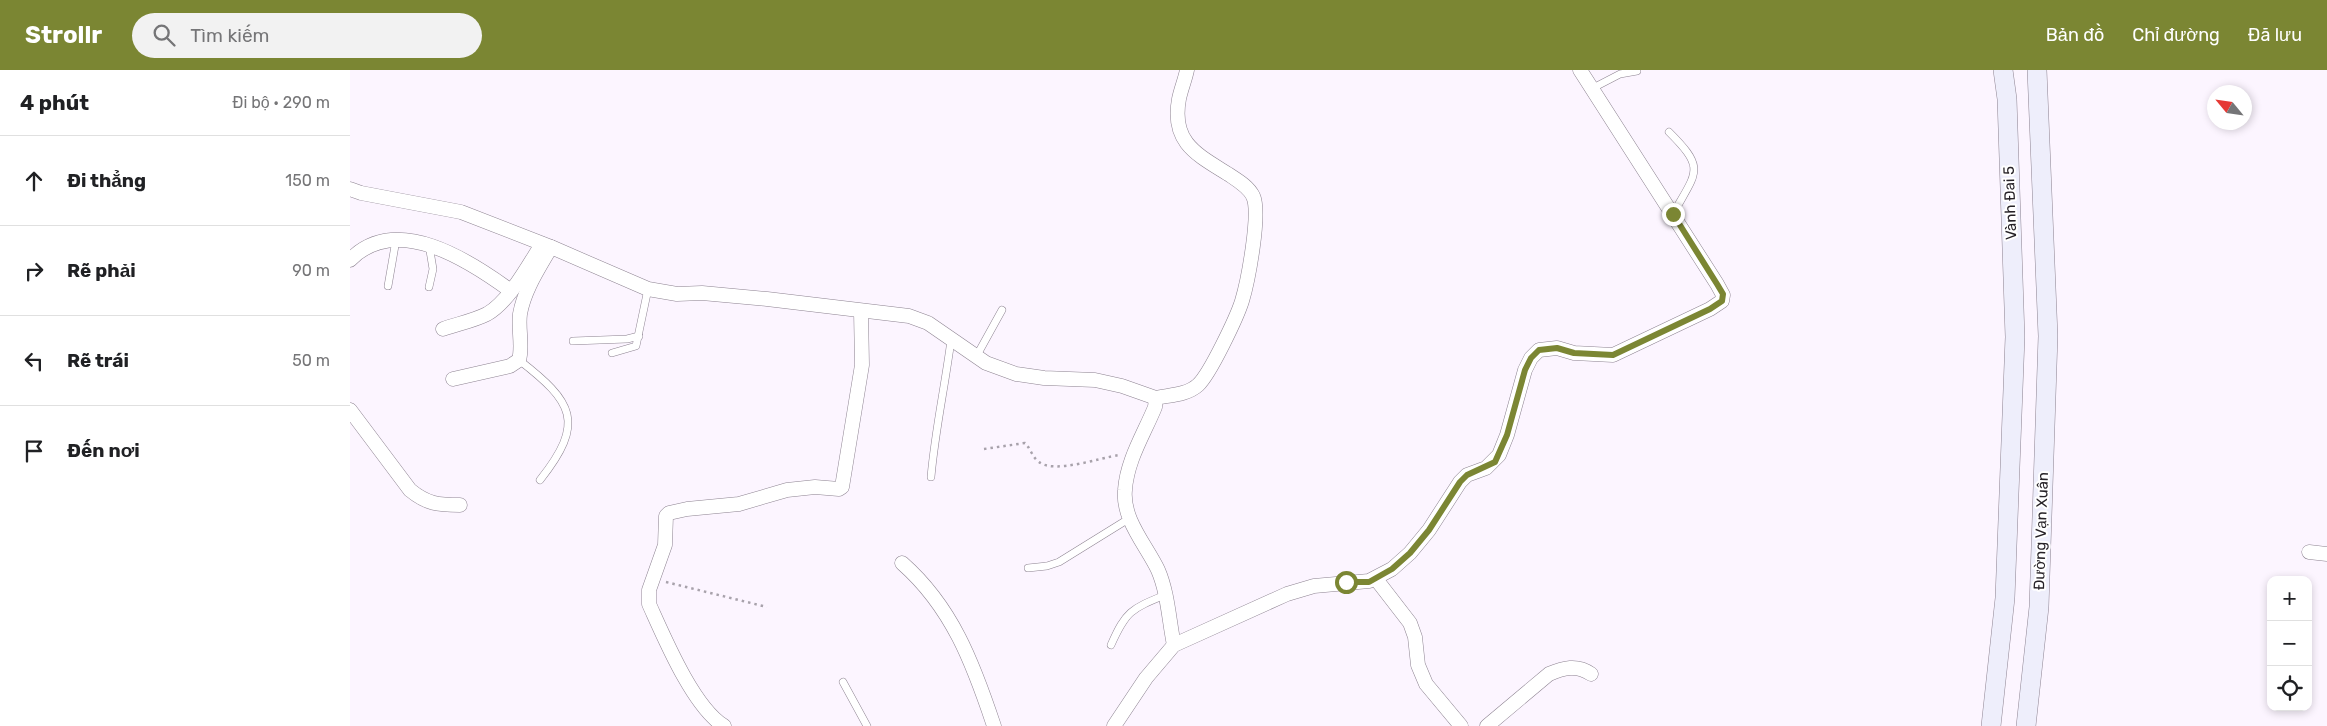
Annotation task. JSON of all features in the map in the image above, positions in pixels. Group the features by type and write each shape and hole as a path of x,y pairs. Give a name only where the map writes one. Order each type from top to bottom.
{"main road":[{"name":"Vành Đai 5","path":"1991,726 2005,598 2015,337 2007,99 2003,70"},
{"name":"Đường Vạn Xuân","path":"2026,726 2039,607 2048,336 2037,70"}],"street":[{"path":"350,189 361,193 461,212 547,245 648,289 677,294 702,293 767,299 909,316 928,323 976,357 1016,374 1044,378 1094,380 1122,386 1156,398 1175,395 1189,390 1198,384 1204,376 1242,302 1256,225 1256,208 1249,191 1235,179 1196,154 1182,138 1178,106 1187,70"},
{"path":"1114,726 1146,678 1174,646 1287,594 1314,586 1376,579 1410,553 1429,530 1460,482 1467,475 1495,462 1507,435 1525,370 1531,358 1539,350 1557,348 1574,353 1613,355 1714,307 1723,294 1580,70"},
{"path":"350,260 375,243 396,240 429,244 466,260 511,290"},
{"path":"443,329 488,314 495,309 547,245"},
{"path":"453,379 510,366 519,360 519,333 524,300 547,245"},
{"path":"724,726 711,715 694,694 649,604 652,579 665,545 666,518 669,513 739,504 787,490 815,487 839,489 842,487 862,365 861,311"},
{"path":"1156,398 1155,407 1129,467 1124,491 1130,518 1158,571 1165,594 1174,646"},
{"path":"350,410 410,490 422,500 442,505 460,505"},
{"path":"2309,552 2327,554"},
{"path":"902,562 922,581 962,639 981,686 994,726"},
{"path":"1376,579 1410,623 1416,637 1418,665 1426,684 1461,726"},
{"path":"1487,726 1549,674 1560,669 1576,668 1584,669 1591,674"}],"lane":[{"path":"1593,88 1620,74 1637,71"},
{"path":"1669,132 1688,151 1694,160 1691,180 1673,214"},
{"path":"388,286 396,240"},
{"path":"429,244 433,269 429,287"},
{"path":"612,353 636,346 648,289"},
{"path":"976,357 1002,310"},
{"path":"573,341 627,339 639,336"},
{"path":"931,477 935,434 946,385 951,340"},
{"path":"519,360 551,387 563,402 569,415 570,427 552,465 540,480"},
{"path":"1028,568 1047,566 1059,562 1130,518"},
{"path":"1111,645 1121,623 1130,610 1165,594"},
{"path":"844,682 867,726"}],"path":[{"path":"984,450 1026,443 1035,458 1046,467 1060,467 1135,452"},
{"path":"652,579 767,607"}],"route":[{"path":"1346,582 1369,582 1392,569 1410,553 1429,530 1460,482 1467,475 1486,468 1495,462 1507,435 1525,370 1531,358 1539,350 1557,348 1574,353 1613,355 1710,309 1722,301 1723,294 1673,214"}]}
